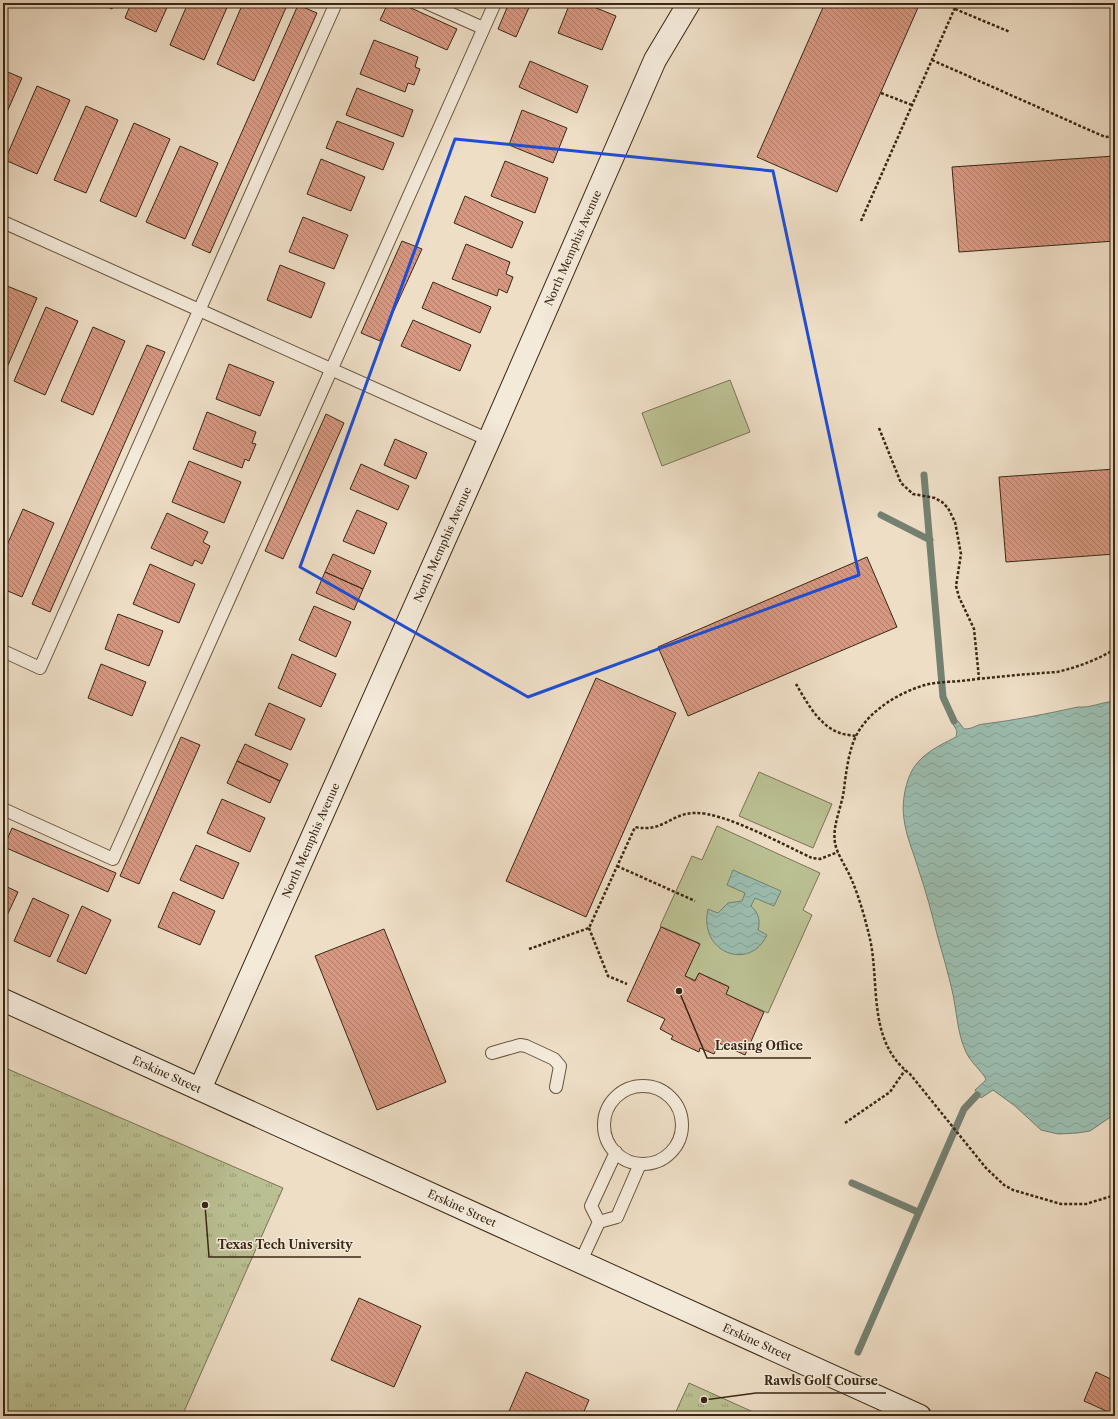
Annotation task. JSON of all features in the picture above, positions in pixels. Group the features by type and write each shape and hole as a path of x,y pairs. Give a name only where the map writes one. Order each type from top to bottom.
{"street":[{"name":"North Memphis Avenue","path":"200,1089 489,440 656,60 689,3"},
{"name":"Erskine Street","path":"3,1000 920,1416"}],"lane":[{"path":"3,651 40,668 336,3"},
{"path":"426,3 483,28"},
{"path":"3,809 113,859 495,3"},
{"path":"3,222 489,440"},
{"path":"492,1053 520,1045 554,1058 560,1066 556,1087"},
{"path":"636,1086 649,1086 660,1090 671,1097 678,1108 682,1120 682,1133 677,1145 668,1155 656,1162 640,1164 627,1161 610,1146 605,1133 604,1121 607,1109 614,1098 624,1090 636,1086"},
{"path":"600,1222 591,1206 616,1152"},
{"path":"580,1263 600,1222 617,1217 640,1164"}],"path":[{"path":"861,221 957,3"},
{"path":"955,9 1010,32"},
{"path":"932,60 1105,137 1115,136"},
{"path":"881,93 912,105"},
{"path":"879,428 901,483 913,494 935,498 942,502 948,508 955,522 961,554 956,586 959,597 974,629 979,678"},
{"path":"1115,649 1075,668 926,685 912,689 880,709 864,725 856,736 846,773 842,804 836,821 835,842 862,908 870,941 875,974 876,1011 880,1026 886,1042 905,1070 910,1074 991,1173 1004,1185 1013,1190 1062,1204 1073,1205 1086,1204 1115,1195"},
{"path":"796,684 812,711 822,720 839,733 856,736"},
{"path":"529,950 589,928 635,827 646,829 654,828 687,813 712,814 812,858 820,858 838,852"},
{"path":"617,866 695,900"},
{"path":"589,928 608,976 627,984"},
{"path":"844,1123 890,1092 905,1070"}],"highlighted area":[{"path":"455,139 773,171 859,575 528,697 300,567"}],"green space":[{"path":"730,380 750,432 662,466 642,413"},
{"path":"759,772 832,804 813,848 739,816"},
{"path":"717,826 820,873 803,910 812,915 768,1013 725,994 728,986 699,973 695,980 685,976 699,943 660,926 692,856 702,860"},
{"path":"3,1067 283,1188 182,1416 3,1416"},
{"path":"689,1383 762,1416 674,1416"}],"water":[{"path":"1115,701 1115,1114 1090,1131 1058,1134 1041,1130 1015,1106 993,1090 981,1098 975,1090 986,1079 968,1056 963,1045 947,971 926,894 906,831 903,814 905,789 911,772 921,759 934,749 956,737 957,731 953,724 954,721 958,721 964,729 967,729 982,724 1019,719"},
{"path":"733,870 781,891 774,906 755,898 751,906 758,917 758,930 767,935 759,946 749,953 738,955 727,952 718,946 711,937 707,924 708,909 718,913 728,903 742,901 745,893 727,885"}],"building":[{"path":"99,3 114,3 112,9"},
{"path":"131,3 169,3 156,32 125,18"},
{"path":"188,3 229,3 204,60 170,45"},
{"path":"243,3 288,3 254,81 217,64"},
{"path":"388,3 400,3 457,29 447,50 380,20"},
{"path":"509,3 531,3 516,37 498,29"},
{"path":"570,3 584,3 616,16 602,50 558,33"},
{"path":"825,3 920,3 837,192 757,157"},
{"path":"298,5 317,13 210,253 192,245"},
{"path":"374,40 418,57 415,67 420,69 414,85 408,83 405,92 360,74"},
{"path":"530,61 588,86 577,113 519,87"},
{"path":"3,70 22,78 3,121"},
{"path":"37,86 70,100 37,174 5,160"},
{"path":"357,88 413,110 403,137 346,115"},
{"path":"86,106 118,120 86,193 54,180"},
{"path":"522,110 567,128 553,163 509,145"},
{"path":"337,121 394,143 383,170 326,148"},
{"path":"134,123 170,139 136,217 100,201"},
{"path":"180,146 218,163 185,239 146,222"},
{"path":"1115,156 1115,241 959,252 952,167"},
{"path":"321,159 365,177 351,211 307,194"},
{"path":"505,161 548,178 535,213 491,196"},
{"path":"465,196 523,222 512,248 454,223"},
{"path":"303,217 348,235 334,269 289,252"},
{"path":"402,241 422,249 380,341 361,333"},
{"path":"466,244 510,262 506,274 513,277 507,293 499,289 497,296 452,279"},
{"path":"280,265 325,283 311,318 267,300"},
{"path":"433,282 491,307 480,333 422,308"},
{"path":"7,286 37,298 5,372 3,371 3,296"},
{"path":"46,307 78,321 45,395 14,381"},
{"path":"413,320 471,345 460,371 401,346"},
{"path":"93,327 125,341 93,415 61,401"},
{"path":"147,345 165,352 50,612 32,604"},
{"path":"229,364 274,382 260,416 216,399"},
{"path":"207,412 256,432 252,443 256,444 249,461 245,459 242,468 193,449"},
{"path":"326,414 344,423 283,559 265,551"},
{"path":"395,439 427,453 416,479 384,465"},
{"path":"189,461 241,482 224,523 172,502"},
{"path":"361,464 409,486 398,510 350,489"},
{"path":"1115,469 1115,554 1006,562 999,477"},
{"path":"3,500 8,502 3,514"},
{"path":"23,509 54,523 22,597 3,589 3,554"},
{"path":"357,510 387,523 374,554 343,541"},
{"path":"167,513 208,532 203,542 210,546 202,564 195,560 192,566 151,548"},
{"path":"333,554 371,571 363,589 325,572"},
{"path":"867,557 897,627 688,716 658,647"},
{"path":"150,564 195,584 179,623 133,604"},
{"path":"325,572 363,589 354,610 316,593"},
{"path":"314,606 351,622 336,657 299,640"},
{"path":"118,614 163,631 149,666 105,649"},
{"path":"292,654 336,674 321,707 278,688"},
{"path":"101,664 146,682 132,716 88,698"},
{"path":"596,678 676,713 586,917 506,881"},
{"path":"269,703 305,719 291,750 255,735"},
{"path":"181,737 200,745 139,884 120,876"},
{"path":"245,744 288,764 280,781 237,761"},
{"path":"237,761 280,781 270,803 227,783"},
{"path":"222,799 265,818 250,852 207,833"},
{"path":"12,828 116,873 108,892 4,847"},
{"path":"196,845 239,863 223,899 180,880"},
{"path":"3,885 18,892 3,924"},
{"path":"173,892 215,911 200,945 158,927"},
{"path":"33,898 69,915 50,957 14,941"},
{"path":"82,906 111,920 86,974 57,961"},
{"path":"661,927 700,944 685,976 695,981 699,973 729,987 726,994 764,1012 745,1055 719,1043 714,1054 700,1048 699,1052 671,1039 673,1036 660,1029 665,1019 627,1001"},
{"path":"384,929 446,1082 377,1110 315,956"},
{"path":"359,1298 421,1326 394,1387 331,1360"},
{"path":"526,1372 589,1400 582,1416 507,1416"},
{"path":"1096,1372 1115,1381 1115,1415 1084,1401"}],"waterway":[{"path":"924,475 943,697 954,721"},
{"path":"881,515 930,540"},
{"path":"858,1352 964,1109 977,1095"},
{"path":"852,1183 918,1212"}],"place":[{"name":"Leasing Office","path":"679,991"},
{"name":"Texas Tech University","path":"205,1205"},
{"name":"Rawls Golf Course","path":"704,1400"}]}
